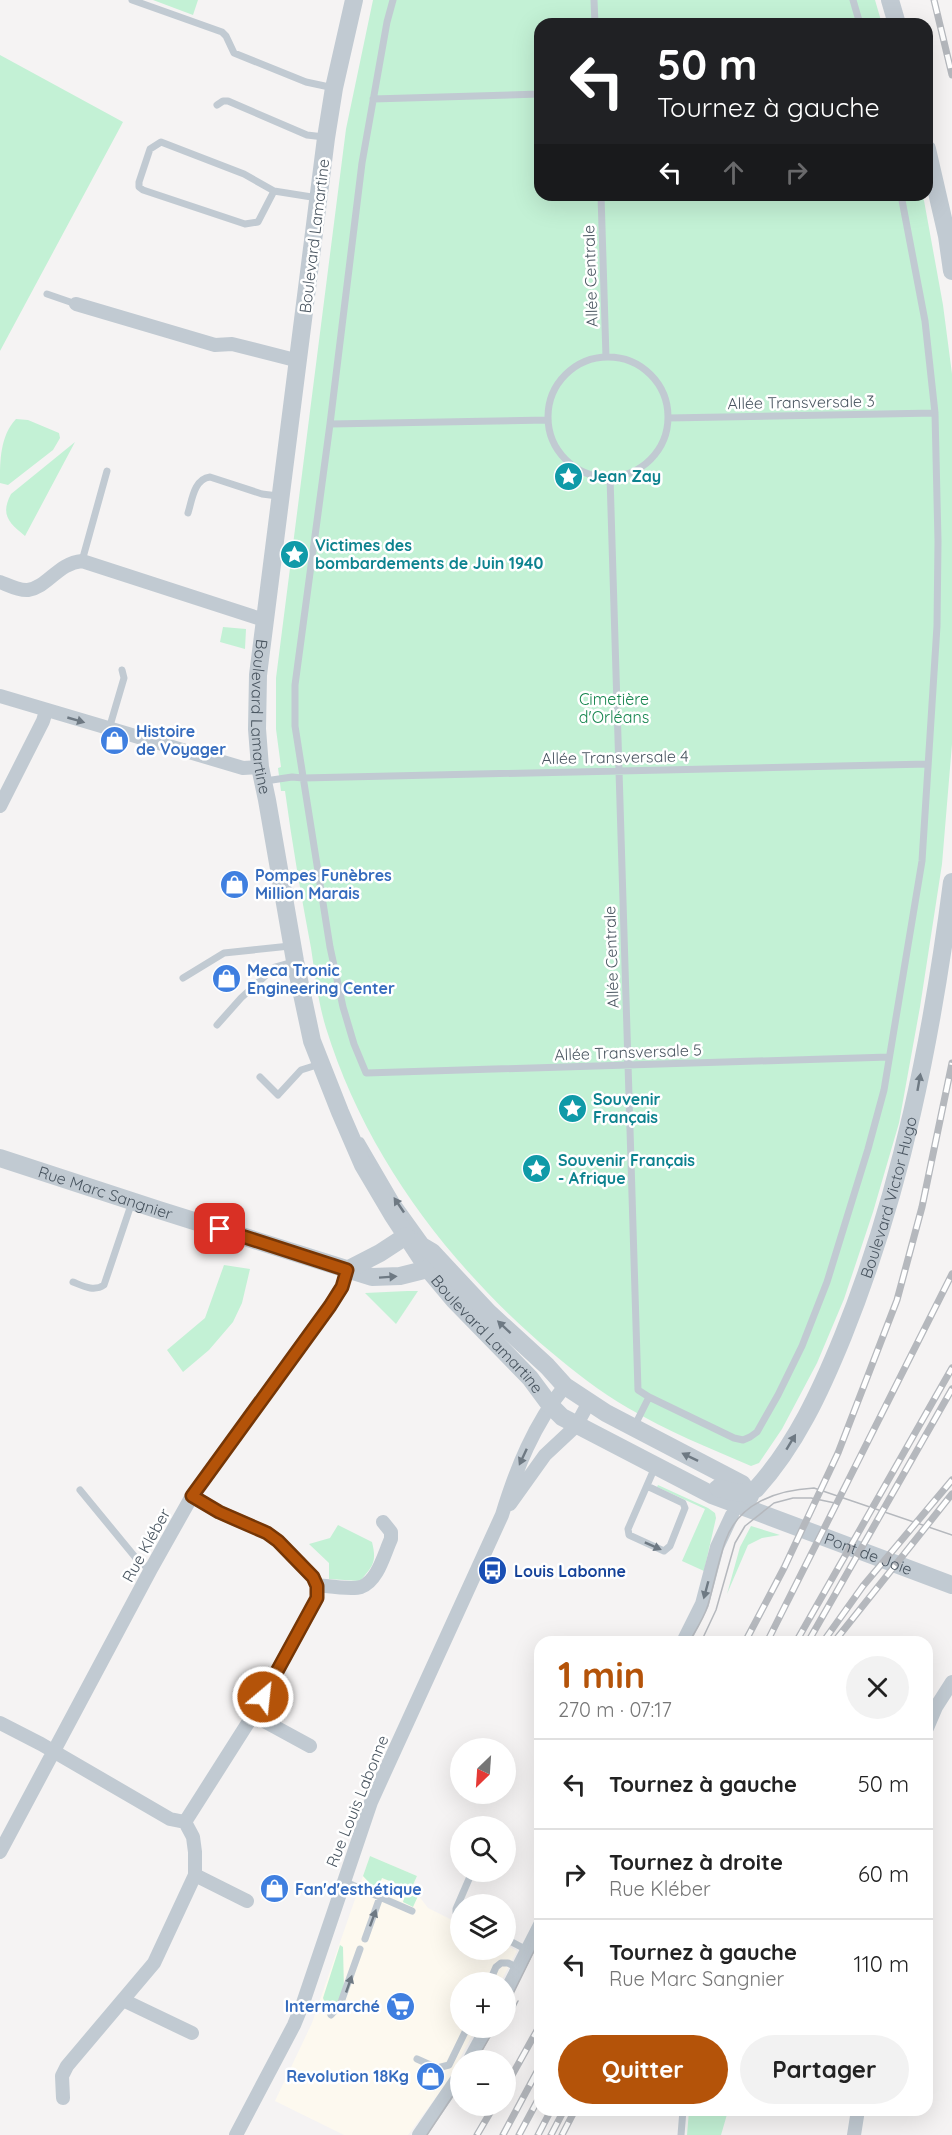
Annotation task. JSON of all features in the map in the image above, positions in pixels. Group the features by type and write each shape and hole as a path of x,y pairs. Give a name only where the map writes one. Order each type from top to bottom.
{"street":[{"name":"Boulevard Lamartine","path":"356,0 334,88 326,138 258,675 257,729 266,774 267,800 304,1009 320,1064 363,1165 406,1236 430,1261 548,1366 565,1386 589,1402 742,1484 788,1519"},
{"path":"890,0 895,18"},
{"path":"933,175 947,236 952,272"},
{"path":"76,304 215,345 232,344 299,361"},
{"path":"0,582 21,590 28,590 38,586 71,562 82,561 264,620"},
{"path":"0,696 266,774"},
{"path":"0,806 46,711"},
{"name":"Boulevard Victor Hugo","path":"752,1493 775,1467 812,1408 864,1284 904,1150 917,1094 952,882"},
{"name":"Rue Marc Sangnier","path":"0,1158 347,1270 382,1278 430,1261"},
{"path":"347,1270 406,1236"},
{"name":"Boulevard Lamartine","path":"430,1261 454,1299 533,1381 550,1405 562,1417 712,1495 788,1519"},
{"name":"Rue Kléber","path":"0,1852 192,1496 330,1306 342,1287 347,1270"},
{"name":"Rue Louis Labonne","path":"236,2135 294,2025 303,2003 361,1827 383,1773 502,1515 514,1477 538,1426 550,1405 565,1386"},
{"path":"576,1426 589,1402"},
{"name":"Rue Louis Labonne","path":"502,1515 545,1455 576,1426"},
{"name":"Boulevard Lamartine","path":"601,1438 642,1452 712,1487 737,1494 752,1493"},
{"path":"185,1822 253,1715 317,1598 317,1586 313,1577 272,1537 219,1512 192,1496"},
{"path":"686,1636 702,1604 717,1547 732,1515"},
{"name":"Pont de Joie","path":"788,1519 952,1575"},
{"name":"Pont de Joie","path":"788,1519 952,1585"},
{"path":"317,1586 360,1588 368,1583 374,1577 391,1539 391,1532 383,1522"},
{"path":"933,1714 952,1682"},
{"path":"253,1715 310,1746"},
{"path":"0,1723 54,1751 170,1818 185,1822 193,1837 195,1875 154,1963 67,2066 62,2076 63,2098"},
{"path":"195,1875 247,1901"},
{"path":"516,1972 534,1937"},
{"path":"123,2000 192,2033"},
{"path":"419,2135 450,2090"},
{"path":"854,2135 857,2116"}],"lane":[{"path":"132,0 222,32 234,53 306,82 334,88"},
{"path":"356,0 342,67 329,155 272,586 265,650 263,758 297,954 321,1047 349,1119 430,1261"},
{"path":"303,778 295,726 295,685 361,169 393,0"},
{"path":"594,0 595,18"},
{"path":"853,0 858,18"},
{"path":"373,99 534,94"},
{"path":"218,105 223,101 228,101 307,135 326,138"},
{"path":"274,191 258,222 245,224 143,190 139,187 139,182 150,149 161,142 244,174 274,191 318,198"},
{"name":"Allée Centrale","path":"601,201 606,357"},
{"path":"634,1426 649,1397 734,1438 743,1440 756,1432 778,1395 807,1336 827,1282 884,1090 922,861 937,626 935,413 925,321 902,201"},
{"path":"47,294 76,304"},
{"path":"606,357 630,361 650,374 664,394 668,418 662,443 651,459 635,471 610,477 584,472 562,456 550,433 548,420 551,396 563,376 583,362 606,357"},
{"name":"Allée Transversale 3","path":"668,418 935,413"},
{"path":"330,424 548,420"},
{"path":"82,561 107,471"},
{"path":"188,513 198,482 204,478 210,477 261,494 281,496"},
{"name":"Allée Centrale","path":"610,477 639,1390 649,1397"},
{"path":"109,729 124,678 122,670"},
{"name":"Allée Transversale 4","path":"266,774 303,778 928,764"},
{"name":"Allée Transversale 5","path":"303,778 330,947 341,999 354,1044 366,1073 890,1057"},
{"path":"183,978 224,953 294,953"},
{"path":"217,1025 240,998 294,953"},
{"path":"260,1077 278,1095 301,1070 320,1064"},
{"path":"73,1282 92,1289 104,1285 132,1202"},
{"path":"647,1486 683,1503 685,1508 670,1546 663,1551 629,1535 628,1529 655,1467"},
{"path":"80,1490 140,1563 151,1569"},
{"path":"343,1881 412,1911"},
{"path":"365,1939 380,1897"},
{"path":"516,1944 527,1950"},
{"path":"331,2015 340,2006 360,1949"},
{"path":"494,1972 501,1963 508,1963 518,1968"},
{"path":"417,2059 437,2068 449,2065 462,2038"},
{"path":"681,2135 683,2116"}],"shaded area":[{"path":"370,1856 417,1876 412,1887 428,1908 450,1919 450,1960 512,1960 506,1972 450,1972 450,2038 471,2038 464,2050 450,2050 450,2077 408,2135 344,2135 275,2101 312,2023"}],"green space":[{"path":"153,0 198,0 193,15"},
{"name":"Cimetière d'Orléans","path":"373,0 875,0 880,18 534,18 534,201 924,201 943,305 952,374 952,744 942,864 920,1007 899,1123 844,1299 817,1363 782,1429 759,1463 751,1466 688,1439 608,1395 551,1352 479,1283 415,1206 388,1164 363,1120 326,1028 317,988 285,791 281,791 278,768 281,767 276,729 276,678 346,129"},
{"path":"0,55 123,122 0,351"},
{"path":"16,419 28,420 59,433 60,438 53,450 8,485 0,483 1,458 7,433"},
{"path":"75,442 25,536 11,523 6,513 11,494"},
{"path":"223,627 246,629 245,649 220,642"},
{"path":"224,1265 250,1269 242,1303 233,1322 209,1350 183,1372 167,1350 205,1318"},
{"path":"418,1291 396,1324 365,1293"},
{"path":"658,1485 715,1513 716,1518 704,1571 682,1561 705,1509 657,1487"},
{"path":"338,1525 372,1542 373,1563 360,1581 329,1579 329,1563 309,1544 330,1538"},
{"path":"751,1526 780,1535 762,1538 748,1545 727,1594 740,1547"},
{"path":"370,1856 417,1876 412,1887 418,1896 413,1907 403,1902 407,1888 382,1878 377,1891 363,1876"},
{"path":"340,1945 343,1947 344,1990 336,2004 330,2005 325,2003 323,1998"},
{"path":"689,2116 727,2116 721,2135 687,2135"}],"tram line":[{"path":"693,1636 706,1610 725,1542 731,1529 739,1517 760,1501 786,1492 814,1488 952,1535"},
{"path":"704,1636 716,1610 735,1543 745,1526 774,1503 793,1498 811,1498 835,1503"},
{"path":"516,1988 534,1951"},
{"path":"516,2005 518,2001"},
{"path":"482,2050 489,2038"},
{"path":"427,2135 450,2100"}],"railway":[{"path":"934,0 952,75"},
{"path":"748,1636 784,1568 838,1453 897,1300 922,1207 952,1063"},
{"path":"770,1636 952,1274"},
{"path":"799,1636 952,1368"},
{"path":"811,1636 952,1389"},
{"path":"827,1636 863,1586 952,1480"},
{"path":"839,1636 952,1494"},
{"path":"516,2068 534,2036"},
{"path":"503,2135 534,2077"},
{"path":"519,2135 534,2107"},
{"path":"477,2135 488,2116"},
{"path":"538,2135 548,2116"},
{"path":"551,2135 561,2116"},
{"path":"562,2135 572,2116"}],"place":[{"name":"Jean Zay","path":"568,476"},
{"name":"Victimes des bombardements de Juin 1940","path":"294,554"},
{"name":"Histoire de Voyager","path":"115,740"},
{"name":"Pompes Funèbres Million Marais","path":"234,884"},
{"name":"Meca Tronic Engineering Center","path":"226,979"},
{"name":"Souvenir Français","path":"572,1108"},
{"name":"Souvenir Français - Afrique","path":"537,1169"},
{"name":"Louis Labonne","path":"493,1571"},
{"name":"Fan'd'esthétique","path":"274,1889"},
{"name":"Intermarché","path":"401,2006"},
{"name":"Revolution 18Kg","path":"430,2076"}],"route":[{"path":"220,1229 347,1270 342,1287 330,1306 192,1496 219,1512 267,1533 278,1541 313,1577 317,1586 317,1598 263,1697"}]}
